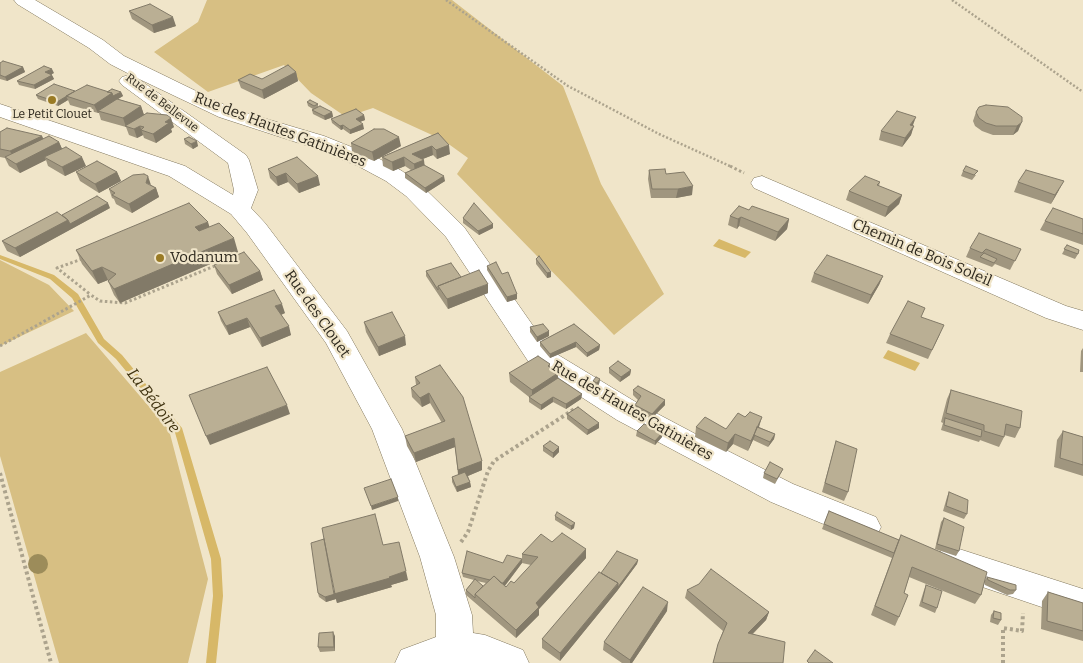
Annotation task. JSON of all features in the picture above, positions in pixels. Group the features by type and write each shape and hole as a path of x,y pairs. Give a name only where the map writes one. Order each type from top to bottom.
{"street":[{"name":"Rue de Bellevue","path":"23,0 87,39 117,60 116,67 129,80 238,160 246,190 239,209"},
{"name":"Rue des Hautes Gatinières","path":"117,60 226,113 316,141 366,161 394,176 414,191 455,232 540,357 651,425 766,485 890,538"},
{"name":"Rue des Clouet","path":"0,110 177,171 239,209 256,228 338,338 387,429 437,556 454,615 455,647"},
{"name":"Chemin de Bois Soleil","path":"762,183 1056,312 1083,321"},
{"path":"933,555 1083,605"},
{"path":"414,663 455,647 485,653 510,663"}],"path":[{"path":"446,0 568,86 659,134 699,150 762,183"},
{"path":"952,0 1083,92"},
{"path":"84,258 57,268 90,296 100,301 125,303 222,263"},
{"path":"0,346 90,296"},
{"path":"468,532 488,471 494,461 598,394"},
{"path":"0,473 51,663"},
{"path":"1003,628 1003,663"}],"shaded area":[{"path":"207,0 452,0 563,86 601,184 664,294 614,335 457,174 468,158 443,140 373,108 346,117 311,93 284,65 208,92 154,52 198,22"},
{"path":"719,239 751,252 745,258 713,246"},
{"path":"0,260 49,285 74,311 0,346"},
{"path":"86,333 169,430 208,579 188,663 59,663 0,456 0,372"},
{"path":"888,350 920,363 915,371 883,358"}],"building":[{"path":"150,4 173,17 152,25 129,11"},
{"path":"3,61 23,67 5,77 0,75 0,63"},
{"path":"288,65 296,72 262,90 238,80 250,74 262,79"},
{"path":"44,66 52,69 45,72 52,75 34,85 17,81"},
{"path":"54,84 75,91 57,102 36,95"},
{"path":"87,85 112,93 94,105 66,96"},
{"path":"112,89 121,92 113,96 112,93 107,92"},
{"path":"117,99 141,106 123,118 98,111"},
{"path":"310,100 318,104 314,106 307,102"},
{"path":"986,105 1008,107 1022,117 1022,122 1017,126 996,126 986,123 979,118 976,112 979,107"},
{"path":"320,106 332,112 324,116 312,110"},
{"path":"356,109 364,115 356,119 363,124 350,130 343,125 340,126 331,119"},
{"path":"897,111 916,117 910,125 914,126 905,138 881,131"},
{"path":"147,113 167,115 171,118 165,122 169,123 153,134 141,130 144,127 140,126 134,129 125,126"},
{"path":"7,128 42,136 10,151 0,149 0,132"},
{"path":"374,129 384,129 399,137 372,152 351,143"},
{"path":"438,133 449,145 436,150 432,146 412,154 424,160 414,164 404,157 392,162 382,157"},
{"path":"49,136 59,142 16,164 5,157"},
{"path":"189,137 197,141 191,144 184,139"},
{"path":"66,147 82,157 62,167 44,157"},
{"path":"297,157 318,176 297,184 286,173 276,177 268,169"},
{"path":"97,161 117,172 95,184 76,172"},
{"path":"424,165 444,176 425,188 405,173"},
{"path":"966,166 978,171 974,175 963,171"},
{"path":"665,169 666,174 684,172 693,186 678,189 652,189 649,170"},
{"path":"1026,170 1064,181 1055,195 1018,182"},
{"path":"144,174 148,176 146,183 156,188 129,204 112,195 115,193 109,189 133,175"},
{"path":"865,176 880,182 877,185 902,195 888,207 849,191"},
{"path":"97,196 108,203 70,224 62,215"},
{"name":"Vodanum","path":"189,203 208,222 195,227 199,231 219,223 234,238 114,289 108,281 116,274 102,267 92,271 76,250"},
{"path":"474,203 493,224 478,231 463,218"},
{"path":"739,206 749,210 752,206 789,219 778,232 741,217 738,219 730,216"},
{"path":"1053,208 1083,219 1083,234 1045,221"},
{"path":"57,212 68,220 15,248 2,241"},
{"path":"979,233 1021,249 1015,261 986,249 982,253 970,248"},
{"path":"1067,245 1079,250 1078,254 1064,249"},
{"path":"244,252 260,271 229,285 214,265"},
{"path":"984,253 997,259 994,263 980,257"},
{"path":"827,255 883,276 871,295 814,273"},
{"path":"539,256 551,272 547,273 536,259"},
{"path":"496,262 502,274 508,272 517,294 507,297 487,266"},
{"path":"451,263 461,277 438,286 438,290 426,271"},
{"path":"479,270 488,284 447,299 438,286"},
{"path":"274,290 282,304 275,306 289,326 260,338 247,318 226,326 218,312"},
{"path":"908,301 925,308 921,317 944,325 932,350 890,334"},
{"path":"392,312 405,336 378,347 364,322"},
{"path":"543,324 549,331 537,337 530,327"},
{"path":"574,324 600,345 587,353 576,342 550,354 540,342"},
{"path":"538,356 550,364 548,366 558,373 532,390 509,373"},
{"path":"618,361 631,370 621,377 609,368"},
{"path":"440,365 463,397 482,461 458,470 454,438 414,453 405,436 445,421 429,393 420,398 411,388 420,383 415,377"},
{"path":"267,367 287,405 206,436 189,395"},
{"path":"596,377 600,379 597,383 593,381"},
{"path":"558,378 582,394 566,404 553,397 541,405 529,397"},
{"path":"638,386 665,400 652,414 635,405 641,396 633,390"},
{"path":"951,390 1022,411 1020,428 1006,424 1004,437 984,431 984,425 946,413"},
{"path":"578,407 599,423 588,430 567,414"},
{"path":"750,412 762,417 751,441 735,434 728,443 696,427 705,417 726,429 738,413 745,417"},
{"path":"945,418 982,430 981,437 944,425"},
{"path":"644,424 663,432 655,441 637,431"},
{"path":"757,427 775,434 770,442 754,435"},
{"path":"1063,431 1083,437 1083,465 1060,458"},
{"path":"550,441 559,447 553,453 543,446"},
{"path":"836,441 857,449 848,492 825,483"},
{"path":"770,462 783,469 777,479 764,473"},
{"path":"465,472 470,482 456,487 452,477"},
{"path":"391,479 398,497 371,506 364,488"},
{"path":"949,492 968,500 967,514 946,506"},
{"path":"829,511 899,540 894,553 824,524"},
{"path":"557,512 575,523 571,526 555,516"},
{"path":"375,514 383,545 399,542 406,571 390,578 334,594 322,528"},
{"path":"944,518 964,527 959,551 937,544"},
{"path":"562,533 586,549 536,603 539,607 516,630 475,594 494,576 506,587 511,581 514,583 538,557 522,554 541,534 552,542"},
{"path":"901,535 987,572 981,595 912,567 904,593 908,595 899,617 875,606"},
{"path":"324,539 335,594 325,597 318,593 311,543"},
{"path":"467,551 503,563 507,555 522,559 503,583 501,583 494,576 490,580 462,573"},
{"path":"617,551 638,560 618,587 618,583 601,573"},
{"path":"711,569 769,612 748,633 785,642 783,663 713,663 718,644 727,623 687,590 699,584"},
{"path":"599,572 618,583 560,653 542,639"},
{"path":"987,577 1016,585 1016,590 1010,590 988,580"},
{"path":"475,579 483,586 475,594 475,598 466,590"},
{"path":"926,585 942,591 937,608 922,602"},
{"path":"643,587 668,602 630,660 604,642"},
{"path":"1048,592 1083,603 1083,631 1047,621"},
{"path":"994,611 1001,613 1001,620 993,618"},
{"path":"333,632 334,647 318,647 319,633"},
{"path":"815,650 833,663 809,663 807,661"}],"waterway":[{"name":"La Bédoire","path":"0,257 52,277 75,296 101,341 119,357 178,428 216,559 218,596 211,663"}],"place":[{"name":"Le Petit Clouet","path":"52,100"},
{"name":"Vodanum","path":"160,258"}]}
